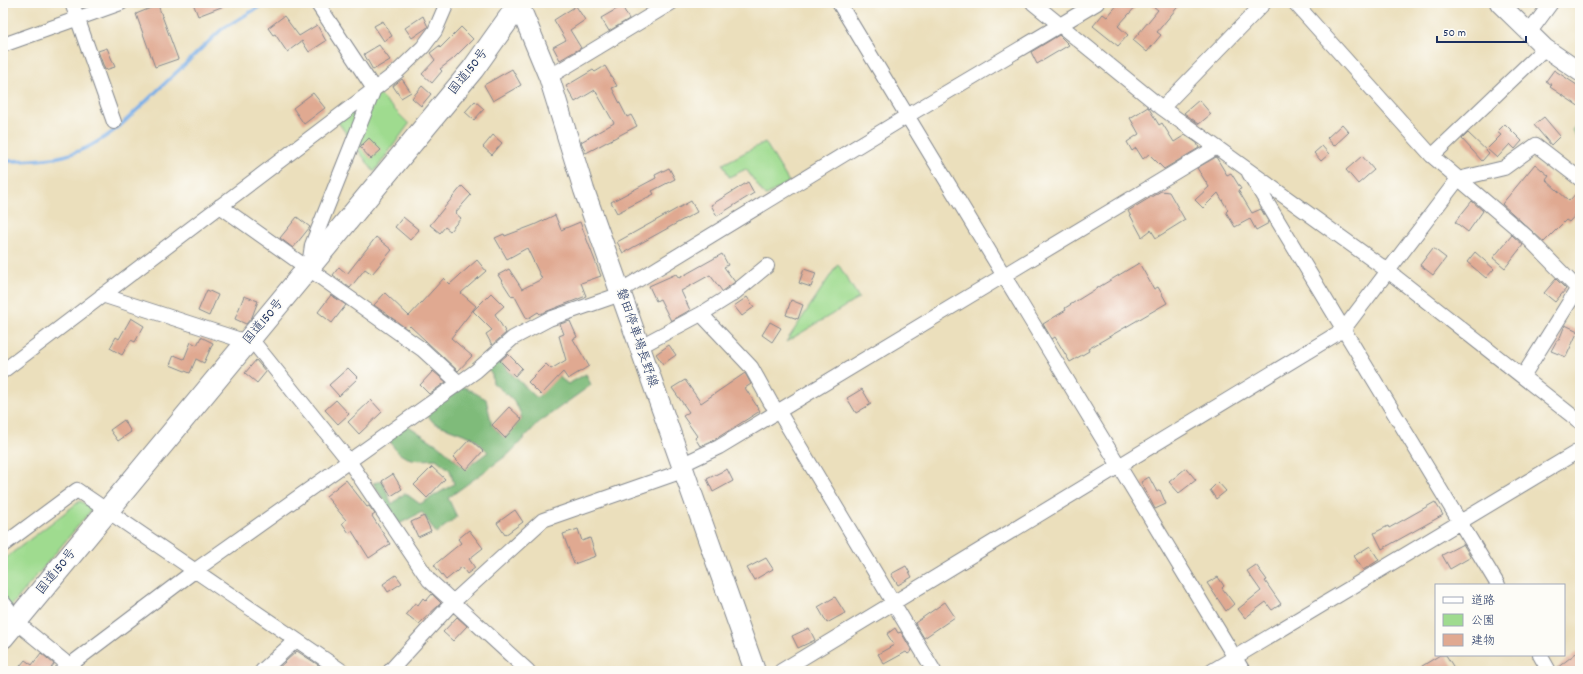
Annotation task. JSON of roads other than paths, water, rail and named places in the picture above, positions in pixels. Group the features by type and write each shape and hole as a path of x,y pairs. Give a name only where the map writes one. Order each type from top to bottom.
{"highway":[{"name":"国道150号","path":"12,626 473,69 519,4"}],"main road":[{"name":"磐田停車場長野線","path":"519,4 548,77 584,190 755,671"}],"street":[{"path":"72,3 114,122"},
{"path":"3,45 121,3"},
{"path":"316,3 374,88"},
{"path":"3,371 397,72 423,47 435,31 447,3"},
{"path":"548,77 671,3"},
{"path":"838,3 1243,671"},
{"path":"1033,3 1162,108 1215,148 1246,167 1388,271 1580,422"},
{"path":"3,602 12,626 69,669 199,568 476,371 513,338 549,319 621,293 907,116 1097,3"},
{"path":"1162,108 1264,3"},
{"path":"1295,3 1432,156 1526,236 1579,286 1523,376"},
{"path":"1499,3 1545,48 1580,72"},
{"path":"1529,33 1551,3"},
{"path":"1432,156 1545,48"},
{"path":"309,268 312,245 374,88"},
{"path":"781,671 1343,330 1458,179 1504,168 1536,145 1580,179"},
{"path":"390,671 451,600 543,520 682,468 1215,148"},
{"path":"1246,167 1497,584"},
{"path":"220,206 423,350 458,383"},
{"path":"639,347 701,314 733,294 767,266"},
{"path":"102,296 248,340 350,461 429,580 528,671"},
{"path":"701,314 751,367 771,403 778,411 934,671"},
{"path":"1212,671 1461,523 1580,450"},
{"path":"3,545 77,490 199,568 296,640 342,671"},
{"path":"262,671 296,640"},
{"path":"1541,656 1549,671"}],"waterway":[{"path":"3,161 37,160 65,156 92,145 106,137 120,126 222,29 266,3"}]}
